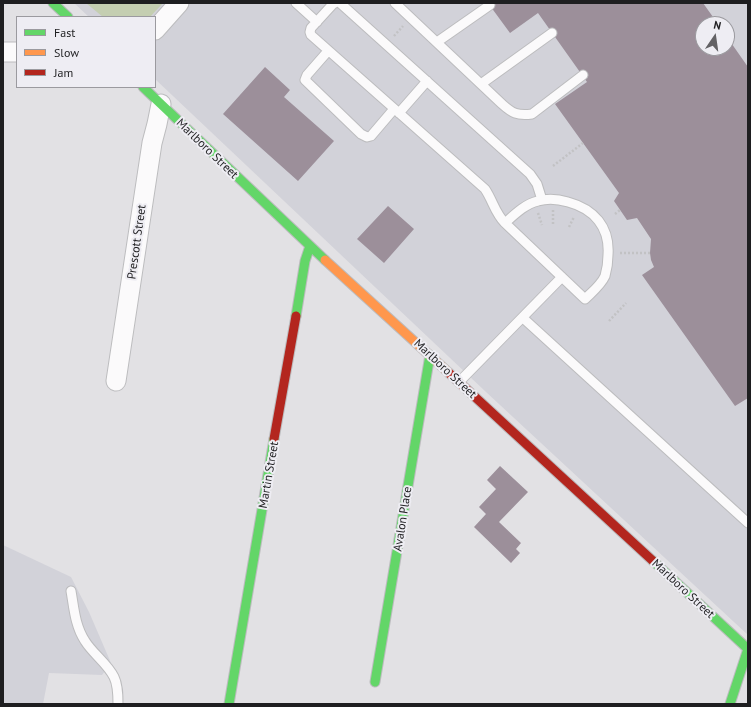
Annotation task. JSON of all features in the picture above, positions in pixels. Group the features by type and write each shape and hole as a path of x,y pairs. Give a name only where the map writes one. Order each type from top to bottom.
{"street":[{"path":"54,3 67,16"},
{"path":"156,29 179,3"},
{"path":"3,52 16,52"},
{"name":"Marlboro Street","path":"144,88 310,246 748,649"},
{"name":"Prescott Street","path":"116,381 152,143 161,104"},
{"name":"Martin Street","path":"229,704 305,261 310,246"},
{"name":"Avalon Place","path":"375,682 430,355"},
{"path":"730,704 748,649"}],"lane":[{"path":"296,3 317,22"},
{"path":"335,3 311,28 311,35 485,190 496,212 505,223 585,299 596,289 604,277 608,259 608,240 603,227 596,217 583,207 557,199 542,200 529,204 505,223"},
{"path":"340,3 530,174 537,184 542,200"},
{"path":"396,3 480,84 509,110 516,114 532,114 582,75"},
{"path":"437,42 490,5"},
{"path":"480,84 552,33"},
{"path":"328,51 307,75 305,80 361,134 367,137 370,136 427,82"},
{"path":"459,382 562,277"},
{"path":"523,318 748,523"},
{"path":"71,591 78,627 85,640 108,668 114,678 118,690 118,704"}],"path":[{"path":"554,166 583,143"},
{"path":"615,214 620,210"},
{"path":"634,253 650,253"},
{"path":"609,321 626,303"}],"shaded area":[{"path":"74,3 748,3 748,635 486,392 156,80 156,16 88,16"},
{"path":"3,545 71,577 89,612 111,663 102,675 49,673 43,704 3,704"}],"green space":[{"path":"86,3 163,3 151,16 102,16"}],"building":[{"path":"488,3 703,3 712,16 695,16 695,56 735,56 735,48 748,67 748,398 735,406 642,275 654,267 650,253 651,239 637,218 627,220 614,201 619,193 555,104 587,82 538,13 510,33"},
{"path":"265,67 290,90 284,97 334,141 298,181 223,114"},
{"path":"388,206 414,229 384,263 357,239"},
{"path":"500,466 528,492 499,522 521,543 516,549 520,553 511,563 474,527 486,514 479,507 496,489 487,480"}],"traffic: fast":[{"path":"53,3 67,16"},
{"path":"144,88 325,260"},
{"path":"296,316 305,261 310,246"},
{"path":"375,682 430,355"},
{"path":"229,704 274,439"},
{"path":"653,561 748,649"},
{"path":"730,704 748,649"}],"traffic: slow":[{"path":"325,260 449,373"}],"traffic: jam":[{"path":"274,439 296,316"},
{"path":"449,373 653,561"}]}
